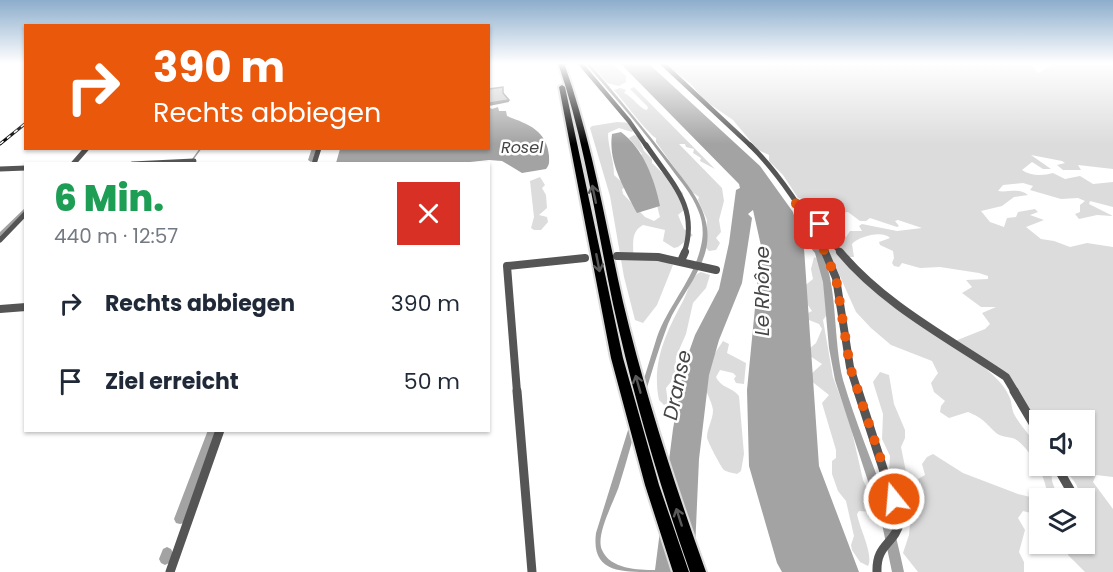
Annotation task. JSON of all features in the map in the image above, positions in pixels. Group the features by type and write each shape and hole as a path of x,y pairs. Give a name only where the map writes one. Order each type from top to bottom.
{"highway":[{"path":"561,90 573,132 617,358 698,572"},
{"path":"569,90 647,441 681,572"}],"street":[{"path":"603,90 629,121 686,204 690,217 690,232 684,262"},
{"path":"691,90 761,155 795,202 823,248 836,278 850,367 899,514 898,532 881,546 877,556 877,572"},
{"path":"75,162 85,150"},
{"path":"173,162 194,161"},
{"path":"0,169 24,168"},
{"path":"795,202 806,207 817,217 822,230 850,264 895,303 1006,377 1029,416"},
{"path":"0,240 24,215"},
{"path":"617,256 648,256 712,269"},
{"path":"532,572 507,266 585,258"},
{"path":"0,309 24,307"},
{"path":"170,572 219,432"}],"shaded area":[{"path":"614,90 626,90 624,93 642,107 647,110 648,107 631,90 637,90 715,169 700,161 701,158 693,153 694,149 686,147 685,144 679,144 722,188 724,201 719,220 721,232 716,238 720,243 716,250 709,251 705,247 707,220 698,200 699,197 692,192 656,142 656,138"},
{"path":"696,90 1113,90 1113,169 1078,165 1081,170 1063,170 1057,165 1065,163 1062,161 1031,155 1051,169 1043,169 1032,162 1022,170 1037,175 1053,173 1065,179 1080,176 1093,184 1113,182 1113,207 1090,201 1089,204 1113,216 1097,215 1079,219 1075,214 1080,212 1080,205 1085,201 1078,198 1061,199 1030,190 1033,186 1023,183 1003,185 998,191 1017,191 1028,195 1014,197 1002,206 981,211 990,222 1004,227 1007,218 1016,217 1018,212 1035,209 1038,212 1030,215 1044,220 1026,227 1041,239 1070,247 1087,243 1113,247 1113,477 1096,475 1093,482 1113,509 1113,572 1085,572 1068,555 1095,554 1095,488 1078,488 1070,476 1095,476 1095,410 1029,410 1029,421 997,368 955,341 985,329 990,324 982,313 996,307 981,307 962,293 972,287 966,280 988,279 988,276 940,267 920,268 902,263 899,267 894,266 893,251 880,245 879,242 890,238 882,234 855,241 852,244 854,257 848,257 823,228 826,226 836,234 846,237 850,231 862,231 859,226 862,224 897,231 922,228 898,220 895,221 899,226 897,227 870,218 860,221 848,212 829,212 809,208 809,205 816,202 798,198 783,175 769,161 769,155 758,150 733,120 704,100"},
{"path":"617,122 633,123 636,128 632,132 619,128 608,133 614,175 627,187 622,189 623,194 645,217 654,221 660,217 652,179 639,158 642,154 629,138 634,135 638,137 644,151 652,159 652,163 683,193 684,210 678,215 684,229 693,235 674,248 663,241 665,230 643,225 636,231 633,257 673,265 657,305 643,323 635,320 624,277 610,196 590,128"},
{"path":"540,177 545,185 542,188 546,195 547,208 539,215 547,217 548,222 541,230 534,230 531,228 534,217 530,181"},
{"path":"805,210 809,212 846,262 867,284 904,313 974,359 1002,384 1010,398 1014,414 1029,436 1029,454 1021,443 999,435 977,416 968,412 949,418 940,412 945,401 934,392 931,383 938,373 932,361 891,345 856,312 825,243"},
{"path":"814,257 821,261 829,312 823,320 833,377 850,423 863,480 873,500 872,512 859,511 857,514 868,548 868,566 860,562 852,550 854,536 846,501 838,491 832,474 832,461 836,458 836,450 822,403 829,395 810,380 810,375 822,364 810,356 809,349 816,343 822,329 819,324 804,318 804,315 812,311 803,298 802,288 813,279 811,269"},
{"path":"701,272 710,275 706,288 693,303 686,334 676,357 675,377 666,388 668,403 664,405 659,400 657,386 662,347 692,280"},
{"path":"723,341 729,344 727,353 746,363 744,384 736,383 734,379 736,376 733,373 720,370 716,377 739,396 744,454 741,471 737,474 724,470 707,437 713,410 706,390 705,377"},
{"path":"880,372 889,375 894,404 905,430 905,438 901,447 909,487 906,491 894,484 889,473 890,456 882,439 883,414 873,382"},
{"path":"933,454 963,473 1029,497 1029,512 1023,511 1018,518 1025,530 1019,552 1024,562 1024,572 918,572 903,553 909,535 912,500 918,479 925,475 922,464 927,457"},
{"path":"1042,476 1052,476 1054,488 1046,488"}],"water":[{"name":"Le Rhône","path":"608,90 611,90 688,185 702,210 707,228 707,241 700,266 668,324 654,364 619,486 603,527 602,550 611,561 618,565 633,569 655,570 673,429 684,366 695,335 719,289 729,243 736,190 740,188 739,184 646,90 677,90 760,166 793,212 804,248 819,466 859,572 782,572 777,563 749,466 747,390 761,246 753,210 748,214 752,218 742,283 719,340 709,375 699,459 694,572 618,570 610,567 598,556 596,533 657,337 693,270 703,232 700,214 689,193"},
{"name":"Rosel","path":"498,107 499,111 506,111 507,116 535,129 545,140 549,156 546,169 522,173 502,161 489,160 336,162 340,150 490,150 490,108"},
{"path":"621,132 636,147 647,165 660,206 637,213 632,204 618,175 612,155 612,134"}],"building":[{"path":"490,90 503,90 509,100 490,103"}],"waterway":[{"path":"193,159 200,150"},
{"path":"311,160 314,150"},
{"path":"0,236 24,211"},
{"path":"792,239 811,245 819,253 829,298 833,348 839,380 880,500 894,548 898,572"},
{"path":"180,519 212,432"},
{"path":"165,559 167,553"}],"railway":[{"path":"0,144 24,125"}],"route":[{"path":"820,224 817,217 806,207 795,202 823,248 836,278 850,367 894,499"}],"water label":[{"name":"Dranse","path":"677,385"}]}
